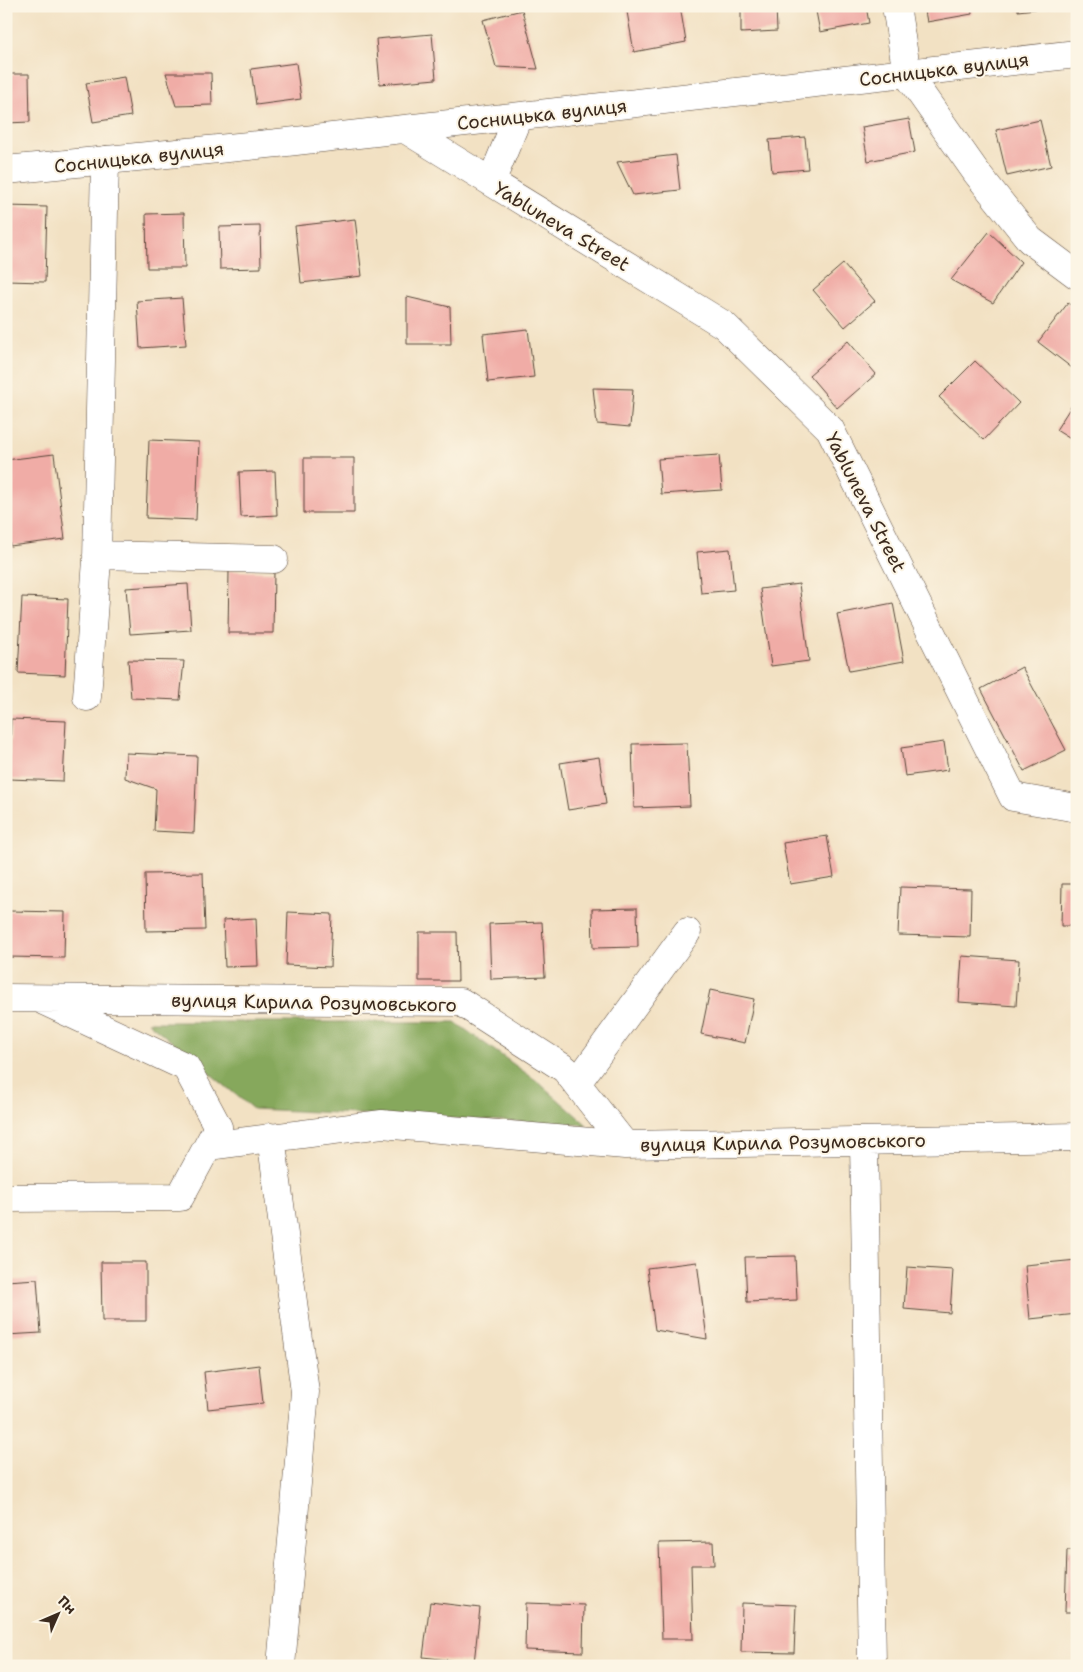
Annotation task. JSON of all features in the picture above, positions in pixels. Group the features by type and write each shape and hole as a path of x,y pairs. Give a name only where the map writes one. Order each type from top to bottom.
{"street":[{"path":"896,6 907,74 976,172 1030,240 1077,275"},
{"name":"Сосницька вулиця","path":"6,170 405,130 1077,54"},
{"path":"491,182 518,117"},
{"name":"Yabluneva Street","path":"405,130 724,325 830,430 1013,797 1077,808"},
{"path":"87,697 97,555 105,160"},
{"path":"97,555 274,560"},
{"path":"577,1083 687,932"},
{"name":"вулиця Кирила Розумовського","path":"6,998 461,1002 566,1068 624,1145 1077,1137"},
{"name":"вулиця Кирила Розумовського","path":"6,1198 180,1197 218,1127 186,1067 36,998"},
{"path":"208,1146 382,1124 624,1145"},
{"path":"271,1138 305,1392 281,1666"},
{"path":"864,1141 872,1666"}],"green space":[{"path":"148,1022 455,1022 537,1081 587,1125 253,1109"}],"building":[{"path":"626,6 680,6 686,42 634,52"},
{"path":"741,6 776,6 777,31 741,33"},
{"path":"815,6 866,6 869,23 820,32"},
{"path":"924,6 971,6 972,14 927,22"},
{"path":"1018,6 1051,6 1051,7 1018,11"},
{"path":"522,10 538,69 496,67 483,20"},
{"path":"432,34 436,79 380,84 376,39"},
{"path":"296,63 301,99 256,105 251,69"},
{"path":"166,73 211,73 212,105 176,106"},
{"path":"6,74 29,74 30,122 6,123"},
{"path":"124,77 131,116 93,122 86,83"},
{"path":"909,119 915,152 868,161 862,127"},
{"path":"1040,120 1051,166 1007,176 996,130"},
{"path":"805,137 808,169 772,172 769,140"},
{"path":"676,155 680,190 633,195 617,162"},
{"path":"6,206 47,207 45,282 6,281"},
{"path":"184,213 185,268 147,268 146,214"},
{"path":"355,219 362,276 301,283 295,226"},
{"path":"260,226 261,268 220,269 219,227"},
{"path":"989,232 1021,262 993,303 951,280"},
{"path":"843,264 875,301 845,327 813,290"},
{"path":"407,297 450,307 451,344 407,344"},
{"path":"182,298 186,345 140,348 137,301"},
{"path":"1068,303 1077,310 1076,371 1038,342"},
{"path":"528,329 534,377 488,382 483,334"},
{"path":"848,341 876,374 837,408 809,375"},
{"path":"975,361 1019,403 984,440 939,397"},
{"path":"593,388 633,389 630,427 597,424"},
{"path":"1077,397 1077,443 1056,430"},
{"path":"149,440 199,442 196,520 146,518"},
{"path":"54,454 65,539 10,546 6,513 6,460"},
{"path":"719,455 722,490 661,494 658,459"},
{"path":"304,458 354,458 354,513 304,513"},
{"path":"275,471 277,515 241,517 239,472"},
{"path":"730,549 734,590 701,593 697,552"},
{"path":"229,571 274,572 273,633 228,633"},
{"path":"188,584 191,630 130,634 126,588"},
{"path":"799,584 809,661 771,666 760,589"},
{"path":"22,597 68,599 65,675 18,673"},
{"path":"893,603 904,661 849,671 837,614"},
{"path":"128,660 184,661 180,700 131,698"},
{"path":"1022,667 1066,750 1024,771 981,689"},
{"path":"11,719 66,721 63,781 9,779"},
{"path":"944,742 948,770 905,776 901,748"},
{"path":"687,743 690,806 634,808 632,744"},
{"path":"126,753 197,756 194,833 154,831 156,789 125,778"},
{"path":"599,757 606,804 568,810 560,763"},
{"path":"827,836 834,877 790,884 783,843"},
{"path":"203,873 205,930 146,931 145,874"},
{"path":"1062,884 1077,884 1077,926 1061,926"},
{"path":"900,887 971,889 970,937 898,935"},
{"path":"637,908 638,947 593,948 592,909"},
{"path":"9,911 65,912 64,958 8,957"},
{"path":"288,912 332,914 330,967 286,965"},
{"path":"256,918 258,966 225,967 223,920"},
{"path":"542,922 545,977 491,979 489,924"},
{"path":"419,932 457,932 458,981 419,981"},
{"path":"962,956 1019,960 1016,1006 959,1002"},
{"path":"710,990 754,999 745,1043 701,1034"},
{"path":"795,1256 797,1300 747,1302 745,1257"},
{"path":"1077,1260 1077,1314 1030,1319 1025,1265"},
{"path":"101,1262 146,1262 146,1321 102,1321"},
{"path":"697,1262 707,1339 655,1330 647,1268"},
{"path":"907,1267 953,1270 950,1313 904,1309"},
{"path":"37,1279 41,1333 6,1335 6,1281"},
{"path":"259,1365 263,1403 208,1409 204,1372"},
{"path":"713,1542 714,1565 691,1565 693,1639 662,1639 659,1543"},
{"path":"1067,1550 1077,1550 1077,1612 1065,1612"},
{"path":"430,1602 480,1608 474,1663 423,1657"},
{"path":"526,1603 584,1605 583,1652 525,1650"},
{"path":"742,1603 796,1605 794,1653 741,1652"}]}
